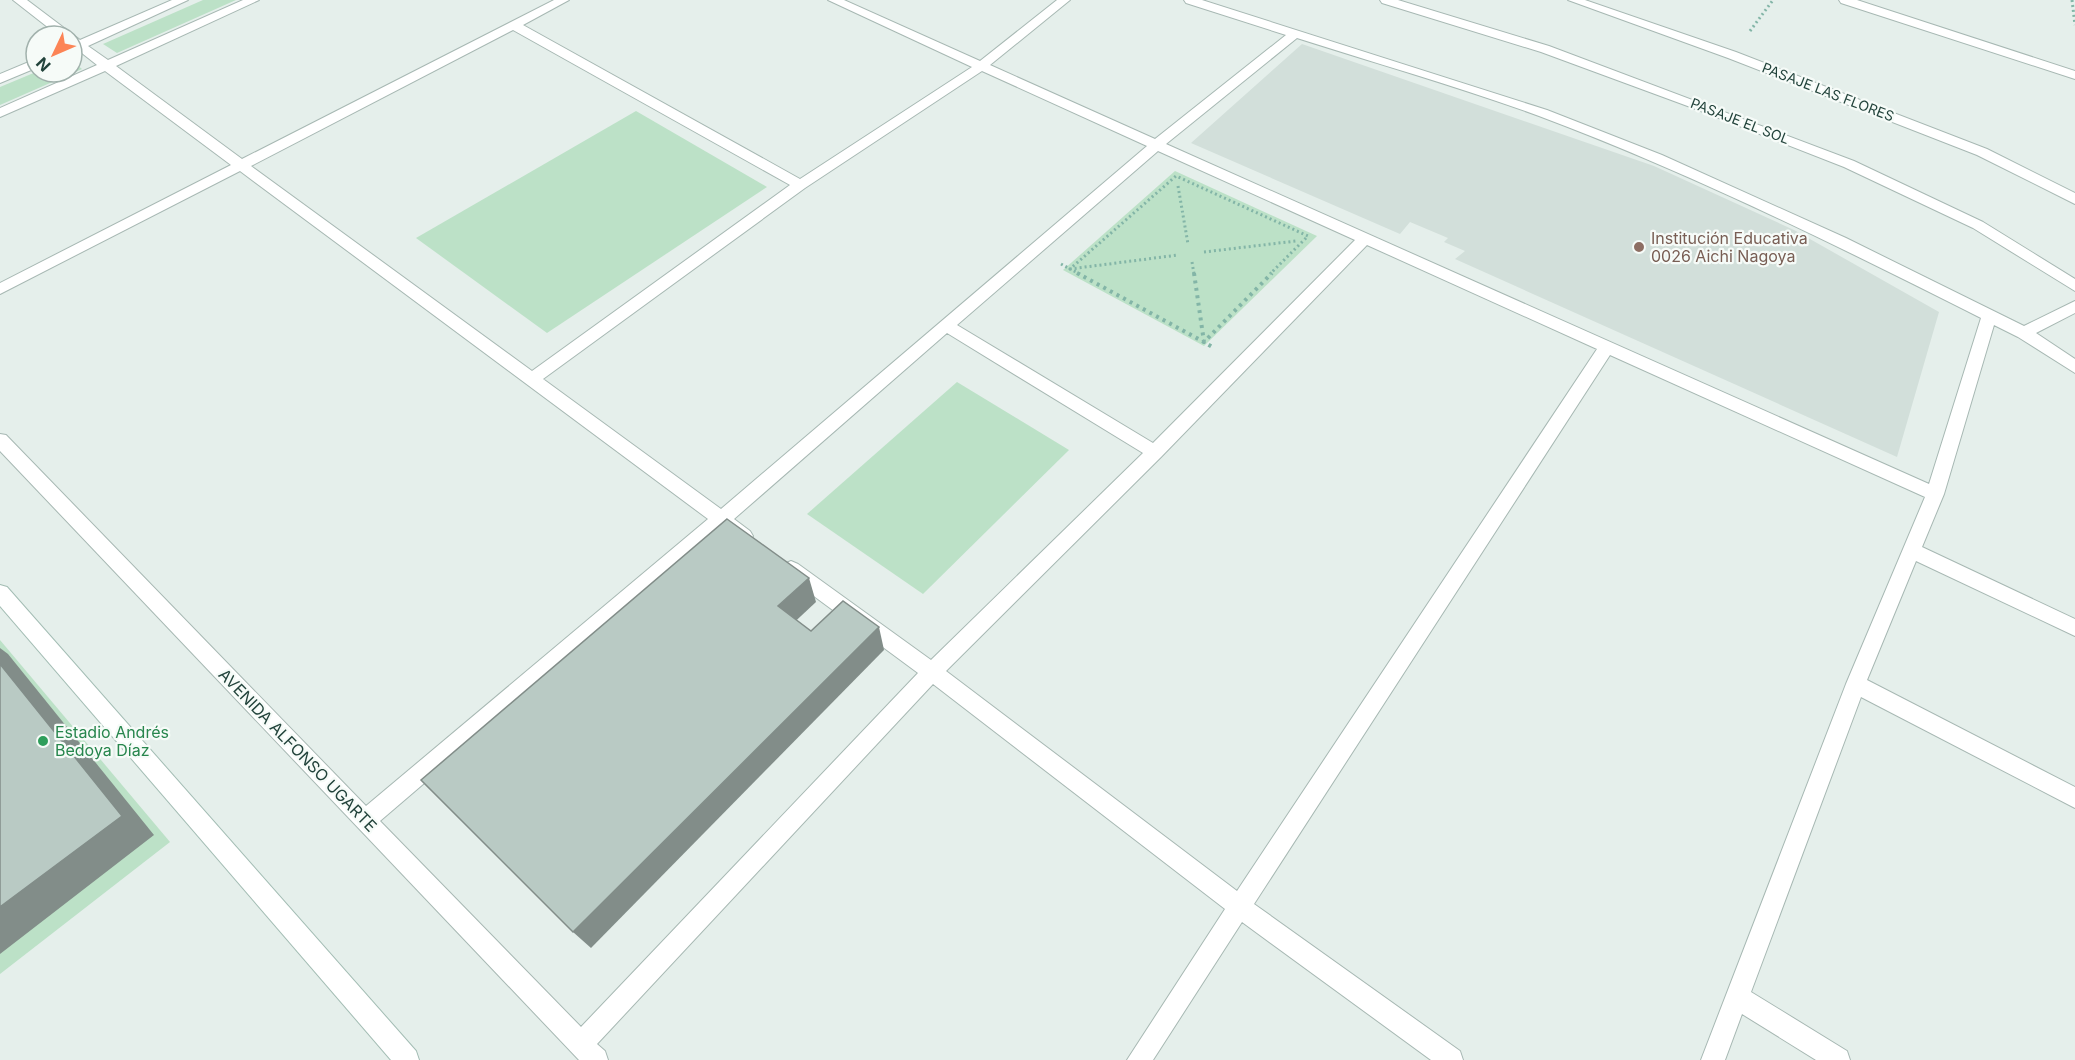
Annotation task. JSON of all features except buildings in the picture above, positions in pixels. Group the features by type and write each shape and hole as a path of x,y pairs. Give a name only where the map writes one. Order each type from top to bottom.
{"street":[{"path":"19,0 51,24"},
{"path":"84,40 182,0"},
{"path":"0,113 253,0"},
{"path":"0,289 563,0"},
{"path":"834,0 1935,494"},
{"path":"532,379 801,185 981,66 1064,0"},
{"path":"1190,0 1542,112 1657,158 1841,241 2024,333 2075,367"},
{"name":"PASAJE EL SOL","path":"1386,0 1545,49 1850,164 1978,225 2075,286"},
{"name":"PASAJE LAS FLORES","path":"1574,0 1732,56 1982,152 2075,199"},
{"path":"1845,0 2075,75"},
{"path":"513,26 801,185"},
{"path":"366,819 721,519 1139,159 1295,34"},
{"path":"84,51 759,547"},
{"path":"0,79 24,68"},
{"path":"588,1052 932,672 1155,452 1365,238"},
{"path":"2024,333 2075,306"},
{"path":"1713,1060 1856,684 1935,494 1989,316"},
{"path":"945,325 1155,452"},
{"path":"1139,1060 1607,346"},
{"name":"AVENIDA ALFONSO UGARTE","path":"0,440 588,1052"},
{"path":"1912,551 2075,628"},
{"path":"779,561 932,672 1240,907 1450,1060"},
{"path":"0,593 407,1060"},
{"path":"1856,684 2075,798"},
{"path":"1737,997 1838,1060"}],"path":[{"path":"2072,0 2075,25"},
{"path":"1139,159 1308,236 1204,342"},
{"path":"1176,176 1188,244"},
{"path":"1070,269 1176,176"},
{"path":"1204,252 1306,240"},
{"path":"1034,250 1241,363"},
{"path":"1070,269 1178,255"},
{"path":"1192,262 1204,342"}],"shaded area":[{"name":"Institución Educativa 0026 Aichi Nagoya","path":"1302,44 1654,166 1794,230 1939,312 1897,457 1455,259 1465,251 1444,242 1448,238 1410,222 1400,234 1191,143"}],"green space":[{"path":"203,0 236,0 117,53 103,44"},
{"path":"24,77 24,84 48,84 0,105 0,87"},
{"path":"636,111 767,187 547,333 416,238"},
{"path":"1175,171 1317,236 1204,346 1063,270"},
{"path":"957,382 1069,450 923,594 807,514"},
{"name":"Estadio Andrés Bedoya Díaz","path":"0,640 170,842 0,974"}],"place":[{"name":"Institución Educativa 0026 Aichi Nagoya","path":"1639,247"},
{"name":"Estadio Andrés Bedoya Díaz","path":"43,741"}]}
